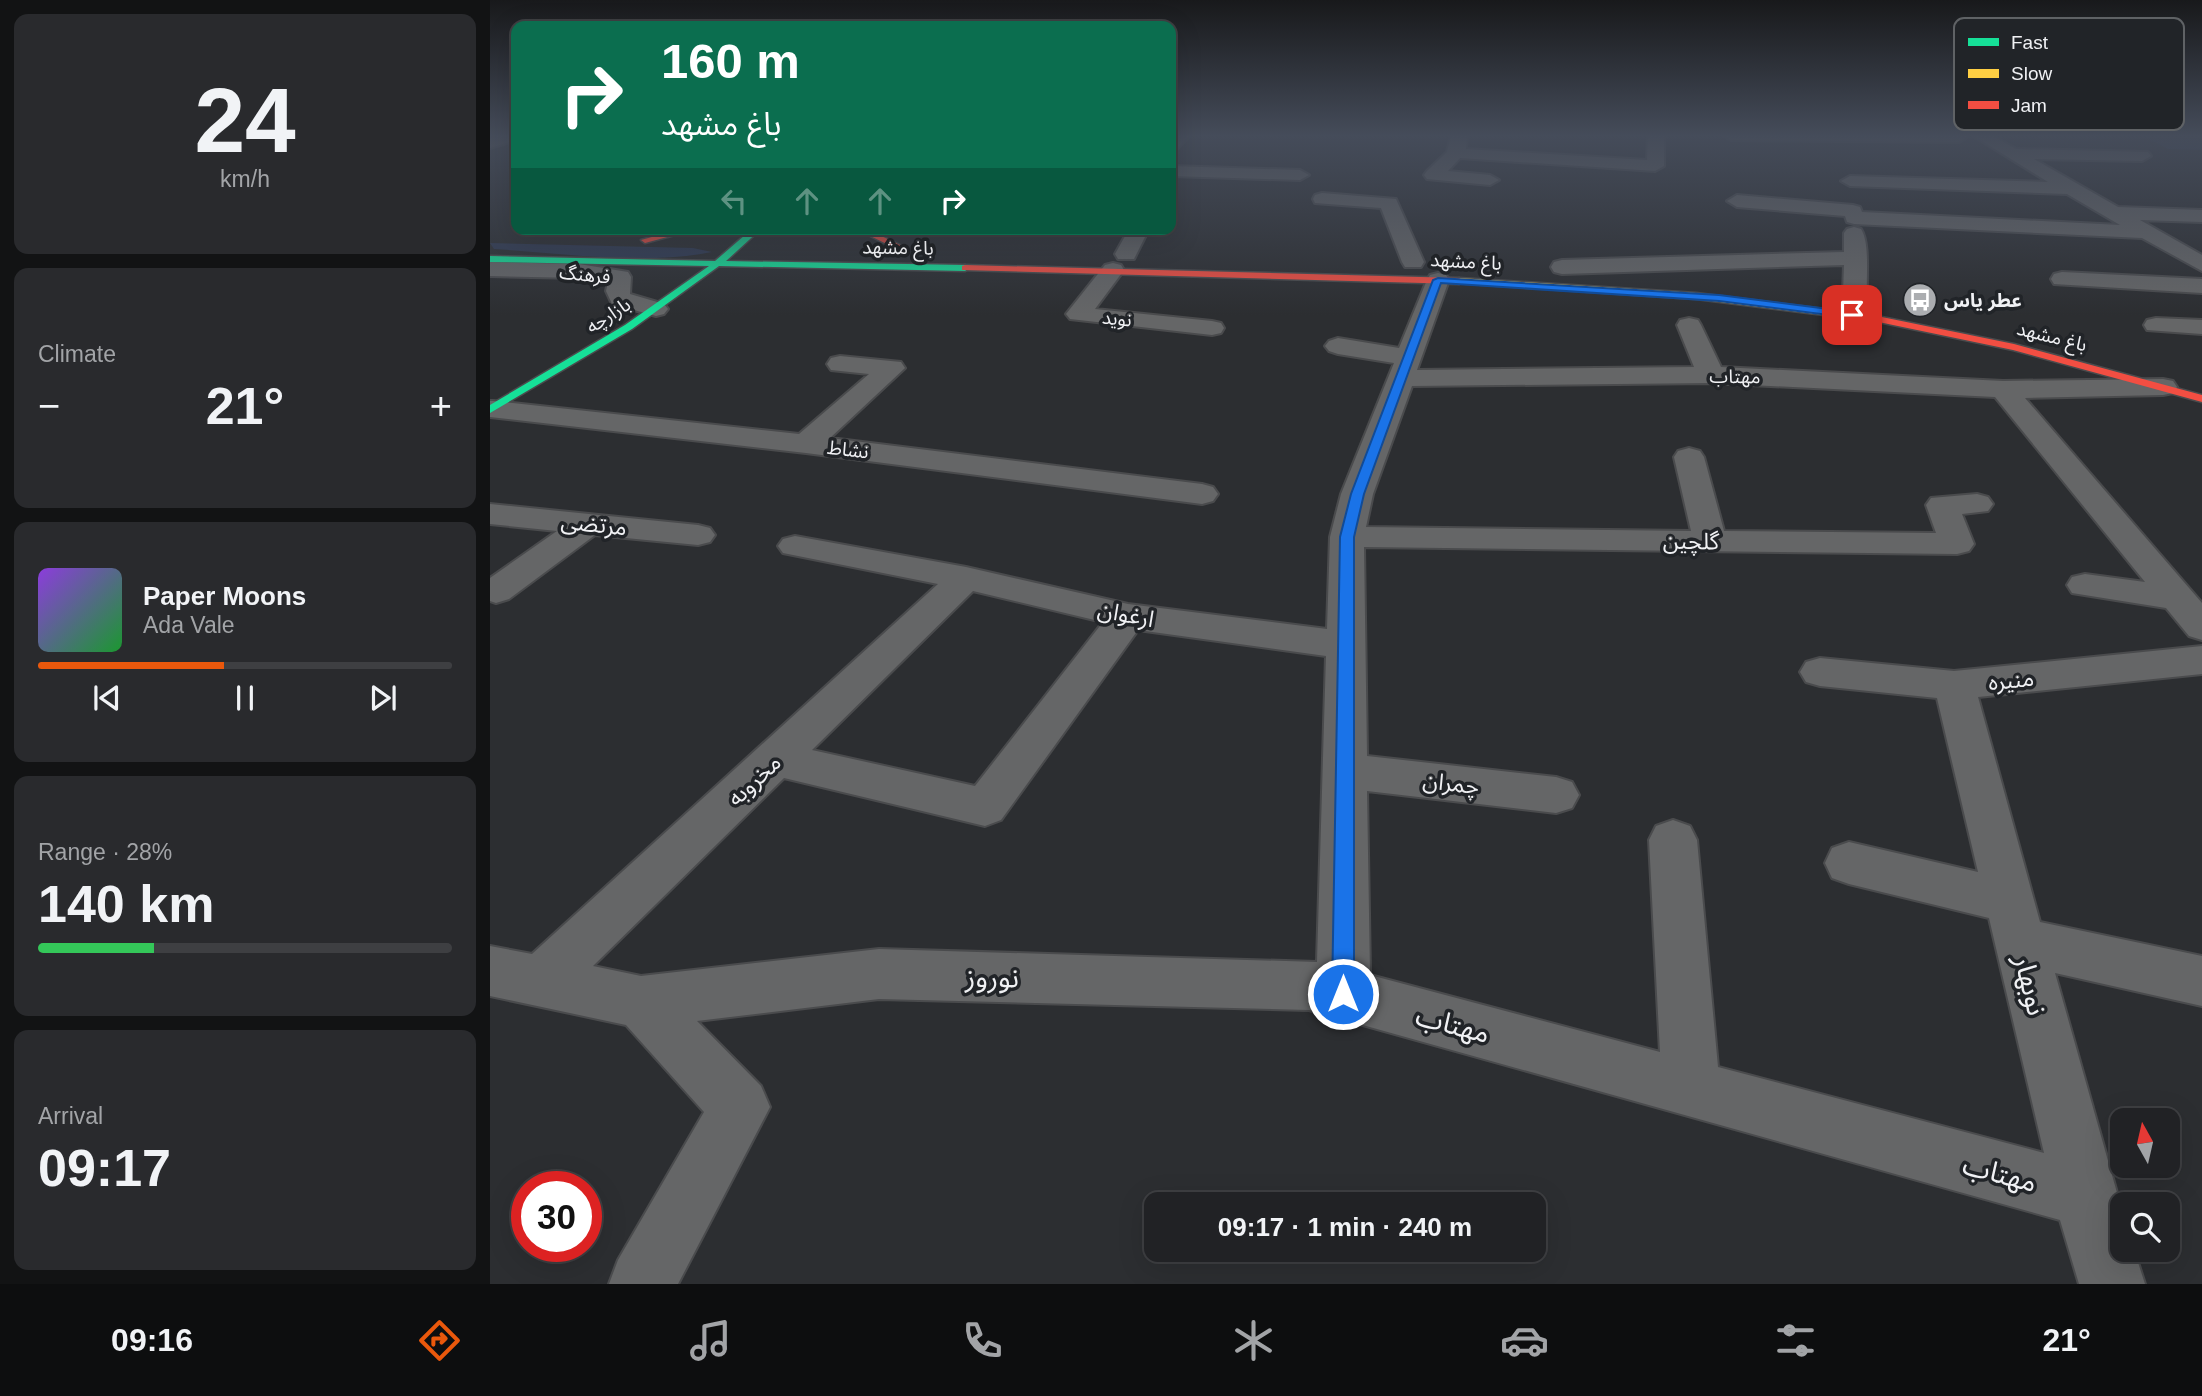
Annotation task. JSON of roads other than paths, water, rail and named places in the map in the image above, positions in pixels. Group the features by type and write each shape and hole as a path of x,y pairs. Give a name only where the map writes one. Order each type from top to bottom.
{"main road":[{"name":"بازارچه","path":"491,410 654,302 716,266 752,235"},
{"name":"بازارچه","path":"742,244 764,235"},
{"name":"باغ مشهد","path":"862,247 909,248 875,235"},
{"path":"638,240 703,238 769,245"},
{"name":"باغ مشهد","path":"490,259 716,266 1123,258 1419,267 1719,298 1825,311 1934,329 2202,398"},
{"path":"608,262 642,278"},
{"path":"1555,267 1718,279 1719,298"}],"street":[{"path":"1851,195 1856,258 1855,295"},
{"path":"2083,195 2202,264"},
{"path":"1322,200 1394,200 1419,267 1403,367 1357,494 1347,537 1343,994"},
{"path":"1737,201 1853,214 2148,232"},
{"path":"2116,212 2202,216"},
{"path":"1123,258 1136,235"},
{"name":"نوید","path":"1123,258 1078,314 1212,328"},
{"path":"1555,267 1856,258"},
{"name":"فرهنگ","path":"490,269 579,271 620,278 617,291 620,299 654,302"},
{"path":"2062,279 2202,286"},
{"path":"1689,325 1711,375"},
{"path":"2156,325 2202,327"},
{"name":"مهتاب","path":"1338,346 1403,367 1711,375 2003,389 2163,387"},
{"path":"2069,362 2071,390"},
{"path":"806,444 892,368 840,364"},
{"path":"2003,389 2202,627"},
{"name":"نشاط","path":"491,410 806,444 1202,494"},
{"path":"1689,457 1710,541"},
{"name":"گلچین","path":"1347,537 1957,544 1942,505 1977,503"},
{"name":"مرتضی","path":"490,513 698,535"},
{"path":"496,592 588,524"},
{"name":"ارغوان","path":"795,547 966,578 1128,617 1346,645"},
{"name":"مخروبه","path":"541,981 966,578"},
{"path":"2085,585 2178,598"},
{"path":"776,759 985,807 1128,617"},
{"name":"منیره","path":"1820,672 1954,685 2202,660"},
{"name":"نوبهار","path":"1954,685 2085,1195 2112,1284"},
{"name":"چمران","path":"1345,771 1556,795"},
{"path":"1673,841 1691,1089"},
{"path":"1849,863 2014,921 2202,981"},
{"name":"نوروز","path":"490,971 641,1002 879,974 1309,985 1343,994"},
{"name":"مهتاب","path":"1343,994 2085,1195"},
{"path":"641,1002 740,1107 642,1284"}],"place":[{"name":"عطر یاس","path":"1920,300"}]}
